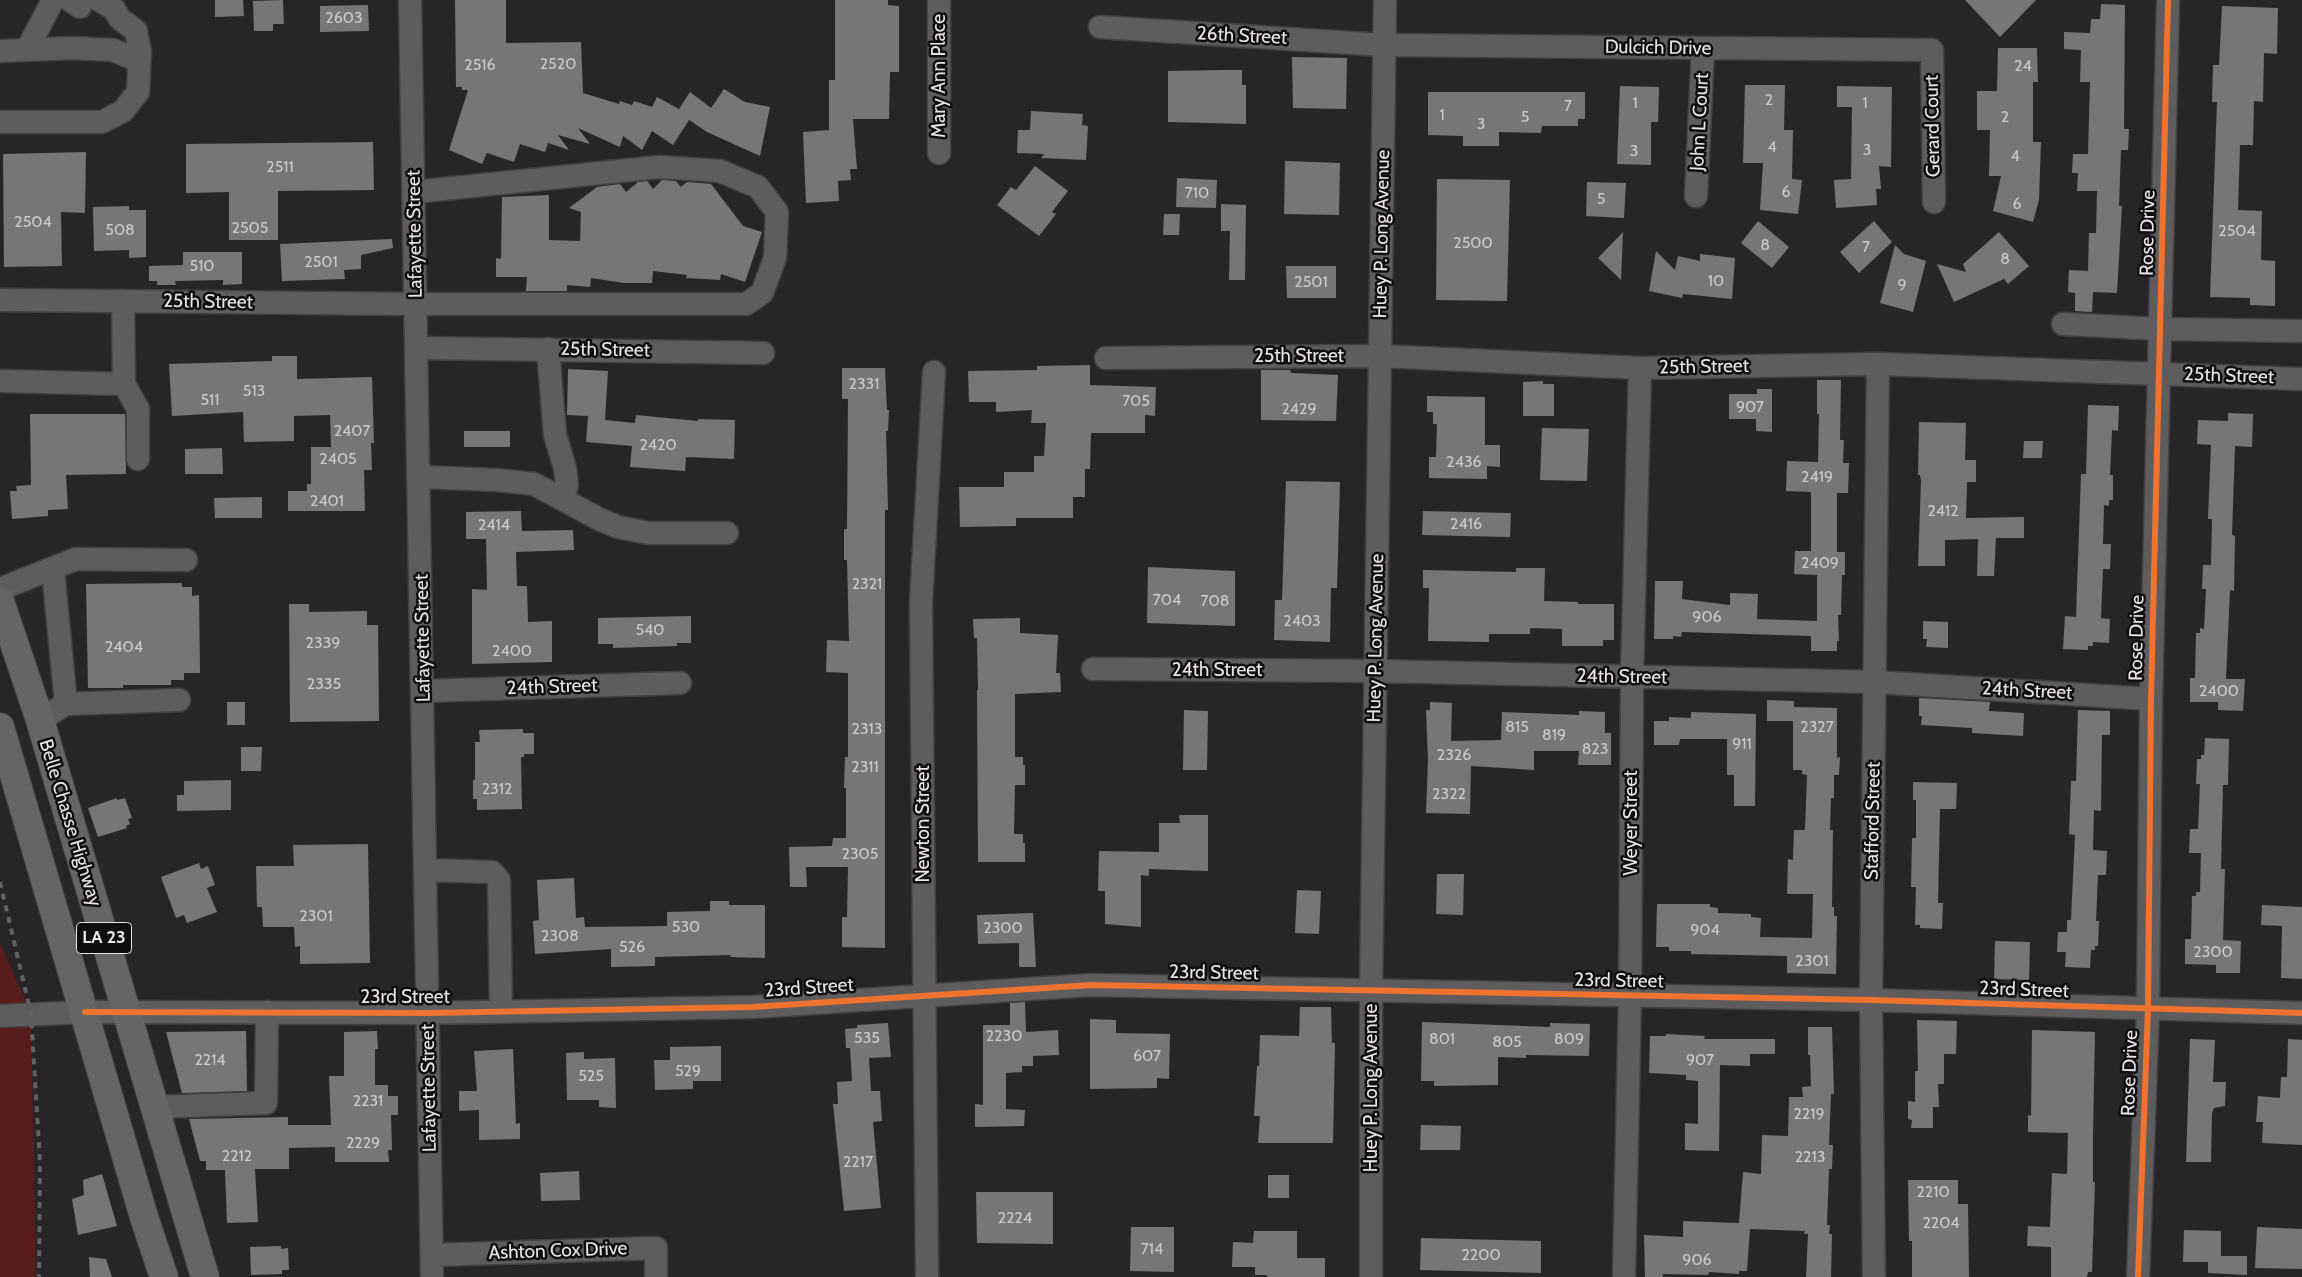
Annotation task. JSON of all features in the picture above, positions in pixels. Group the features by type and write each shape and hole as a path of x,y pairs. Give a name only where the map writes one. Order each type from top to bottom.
{"highway":[{"name":"Belle Chasse Highway","path":"0,601 40,720 205,1277"},
{"name":"Belle Chasse Highway","path":"0,727 144,1217 164,1277"}],"street":[{"path":"27,50 53,0"},
{"name":"Lafayette Street","path":"410,0 418,348 432,1277"},
{"name":"Mary Ann Place","path":"939,0 939,153"},
{"name":"Huey P. Long Avenue","path":"1370,1277 1371,992 1385,0"},
{"name":"Rose Drive","path":"2138,1277 2148,1009 2151,699 2168,0"},
{"path":"0,122 102,122 123,111 138,92 140,52 136,31 119,18 105,21 84,5"},
{"name":"26th Street","path":"1100,27 1384,45"},
{"name":"Dulcich Drive","path":"1384,45 1932,50"},
{"path":"0,51 73,48 113,50 139,61"},
{"name":"John L Court","path":"1696,196 1703,48"},
{"name":"Gerard Court","path":"1932,50 1934,202"},
{"name":"25th Street","path":"0,300 416,304 746,304 762,293 775,258 777,212 758,187 720,171 659,167 414,192"},
{"path":"123,301 124,384 138,409 138,459"},
{"path":"2063,324 2161,329 2302,331"},
{"name":"25th Street","path":"418,348 763,353"},
{"path":"548,349 555,435 565,468 567,484 562,498"},
{"name":"25th Street","path":"1106,358 1380,356 1640,368 1878,364 2302,379"},
{"name":"Stafford Street","path":"1874,1277 1871,1000 1878,364"},
{"name":"Weyer Street","path":"1624,1277 1630,996 1632,677 1640,368"},
{"name":"Newton Street","path":"927,1277 921,602 934,372"},
{"path":"0,381 124,384"},
{"path":"420,477 497,480 534,484 599,519 648,533 727,533"},
{"path":"0,590 76,559 186,560"},
{"path":"53,570 66,704"},
{"name":"24th Street","path":"1093,669 1376,671 1875,682 2151,699"},
{"name":"24th Street","path":"423,691 680,683"},
{"path":"40,720 66,704 179,700"},
{"path":"426,870 492,872 499,880 501,1011"},
{"name":"23rd Street","path":"0,1016 84,1012 428,1013 753,1007 1091,985 1371,992 1871,1000 2302,1013"},
{"path":"154,1107 266,1103 267,1012"},
{"name":"Ashton Cox Drive","path":"432,1255 656,1248 656,1277"}],"shaded area":[{"path":"0,943 31,1014 36,1277 0,1277"}],"building":[{"path":"215,0 243,0 244,16 215,17"},
{"path":"283,0 284,24 273,24 273,31 254,31 253,1"},
{"path":"455,0 506,0 506,43 581,42 583,93 619,104 620,101 632,105 634,101 652,107 657,97 679,109 690,92 711,108 724,89 745,102 770,107 760,156 707,132 689,120 673,145 652,131 642,150 623,136 620,147 578,128 590,144 558,135 569,150 548,143 545,152 520,144 514,162 487,153 482,164 449,150 468,90 456,87"},
{"path":"835,0 888,0 888,5 899,6 899,72 890,72 889,119 853,119 857,169 850,169 851,180 838,181 839,201 806,203 803,132 829,130 829,80 835,80"},
{"path":"1965,0 2036,0 2000,37"},
{"path":"2101,4 2125,5 2124,129 2129,129 2128,150 2121,150 2119,206 2122,206 2117,293 2093,292 2092,312 2075,311 2075,293 2068,292 2069,270 2088,271 2089,233 2096,233 2097,191 2077,191 2078,173 2072,173 2073,154 2088,154 2090,82 2080,82 2081,50 2064,49 2064,32 2090,33 2091,19 2100,19"},
{"path":"368,5 369,31 320,32 320,6"},
{"path":"2222,6 2278,8 2277,54 2264,53 2263,102 2254,101 2253,145 2240,145 2238,210 2262,211 2261,260 2275,261 2275,306 2250,305 2250,298 2210,297 2217,102 2212,102 2213,65 2219,65"},
{"path":"1998,48 2037,48 2038,82 2033,82 2033,142 2041,142 2039,200 2033,222 1993,211 2001,176 1989,176 1990,130 1977,130 1977,91 1997,91"},
{"path":"1292,57 1347,58 1346,109 1293,108"},
{"path":"1242,70 1242,85 1246,85 1246,124 1168,122 1168,71"},
{"path":"1745,85 1785,85 1784,130 1793,130 1792,179 1802,180 1798,214 1760,210 1763,163 1743,163"},
{"path":"1620,86 1659,87 1658,122 1651,122 1651,165 1617,164"},
{"path":"1837,86 1892,87 1891,167 1879,166 1881,189 1876,189 1877,205 1836,208 1834,180 1851,179 1852,107 1837,107"},
{"path":"1428,92 1585,92 1585,119 1578,119 1578,126 1542,126 1541,133 1499,132 1499,146 1463,146 1463,136 1428,135"},
{"path":"1031,111 1083,114 1082,125 1088,126 1086,160 1041,158 1044,154 1017,153 1018,130 1030,130"},
{"path":"373,142 374,190 278,191 278,240 229,240 229,192 186,193 186,144"},
{"path":"86,152 85,213 61,212 62,266 4,267 3,154"},
{"path":"1285,161 1340,163 1339,215 1284,214"},
{"path":"1035,166 1068,191 1052,212 1056,214 1039,236 997,205 1011,187 1016,190"},
{"path":"1177,178 1217,180 1216,208 1176,207"},
{"path":"1437,179 1510,180 1507,301 1436,300"},
{"path":"662,180 676,181 681,187 687,182 711,184 743,226 762,232 745,282 721,274 720,280 686,278 687,275 653,271 652,283 624,283 591,278 590,287 567,285 567,291 526,291 527,277 496,277 496,258 501,259 502,197 549,195 549,240 580,241 581,212 569,208 597,187 620,184 626,192 638,182 647,181 653,189"},
{"path":"1587,182 1626,183 1624,218 1586,216"},
{"path":"1221,204 1246,205 1245,280 1229,280 1230,231 1221,231"},
{"path":"129,206 129,210 146,210 146,257 129,258 129,250 94,251 93,207"},
{"path":"1164,214 1180,214 1179,235 1163,235"},
{"path":"1758,221 1789,247 1772,268 1741,243"},
{"path":"1874,221 1892,242 1859,273 1840,252"},
{"path":"1623,232 1621,280 1598,258"},
{"path":"1999,232 2029,266 2008,284 2004,279 1954,302 1937,264 1966,272 1963,264"},
{"path":"392,239 393,248 361,255 361,269 344,270 345,279 282,281 280,244"},
{"path":"1895,245 1904,254 1926,261 1913,312 1880,303"},
{"path":"1656,251 1675,270 1678,256 1700,261 1700,254 1735,258 1732,299 1683,294 1682,298 1649,291"},
{"path":"183,252 242,252 242,284 223,285 223,280 175,281 176,285 157,285 157,281 149,281 149,266 183,265"},
{"path":"1286,266 1336,266 1336,298 1287,298"},
{"path":"272,356 297,356 297,379 372,377 374,443 371,443 372,470 364,470 365,511 288,511 288,491 307,491 307,484 311,484 311,447 331,447 330,415 294,416 294,441 244,442 243,412 172,416 169,364 272,361"},
{"path":"1090,365 1090,385 1156,387 1155,416 1145,415 1145,433 1091,433 1090,469 1085,469 1085,497 1073,497 1073,518 1016,518 1016,526 960,527 959,487 1004,487 1004,472 1034,472 1034,456 1044,456 1046,423 1031,423 1032,410 996,412 996,402 969,402 968,371 1037,370 1037,366"},
{"path":"842,368 885,368 887,410 889,410 888,431 886,431 888,510 885,510 885,948 842,947 842,917 847,917 848,867 806,867 807,887 790,887 789,847 832,846 833,838 846,838 846,788 844,788 845,757 848,757 848,673 826,672 827,640 849,641 847,560 844,560 844,529 847,529 848,399 842,399"},
{"path":"568,369 608,371 605,420 635,423 636,415 698,421 698,419 735,420 734,459 686,457 685,471 630,467 632,446 586,442 588,416 567,415"},
{"path":"1261,370 1290,370 1291,373 1338,375 1336,421 1261,420"},
{"path":"1817,380 1841,380 1840,440 1844,440 1843,463 1849,463 1848,493 1837,493 1837,552 1845,552 1845,575 1842,575 1841,615 1838,615 1839,641 1837,641 1837,651 1811,651 1811,636 1682,632 1681,637 1673,636 1673,639 1654,639 1655,581 1683,581 1682,599 1730,605 1730,593 1758,594 1757,619 1817,621 1817,575 1794,574 1795,551 1811,551 1811,492 1786,491 1787,461 1818,462 1819,414 1817,414"},
{"path":"1543,381 1543,384 1554,384 1554,416 1523,416 1523,382"},
{"path":"1757,389 1772,389 1772,432 1756,431 1756,419 1729,419 1729,394 1757,394"},
{"path":"1427,396 1485,397 1485,445 1500,445 1500,467 1487,466 1487,479 1429,478 1429,457 1436,457 1437,424 1433,424 1433,412 1427,412"},
{"path":"2088,405 2119,406 2118,431 2112,430 2110,475 2113,475 2113,500 2109,500 2109,506 2104,505 2103,544 2111,544 2110,569 2103,569 2101,618 2110,619 2109,643 2093,642 2093,646 2088,646 2088,650 2063,649 2065,616 2076,617 2081,474 2086,474"},
{"path":"2228,413 2253,414 2252,447 2235,446 2232,535 2235,536 2234,591 2230,590 2226,679 2245,679 2243,711 2218,710 2218,702 2190,702 2190,678 2195,678 2196,633 2200,633 2200,628 2204,629 2206,589 2202,589 2203,565 2211,565 2212,519 2208,519 2211,445 2197,444 2198,420 2228,421"},
{"path":"30,414 125,414 126,474 66,475 68,509 48,510 48,516 12,519 10,491 17,491 16,486 31,485"},
{"path":"1919,422 1966,423 1965,460 1976,460 1976,482 1967,482 1966,518 2024,517 2024,538 1996,538 1994,576 1977,576 1978,539 1945,540 1945,566 1918,566 1921,481 1920,475 1918,475"},
{"path":"1542,428 1589,429 1587,481 1540,480"},
{"path":"464,431 510,431 510,447 464,447"},
{"path":"2024,441 2043,441 2042,458 2023,458"},
{"path":"222,448 223,474 185,474 185,449"},
{"path":"1286,481 1340,482 1337,588 1331,588 1330,642 1274,640 1275,600 1282,600"},
{"path":"262,497 262,518 215,518 214,498"},
{"path":"521,511 522,531 573,530 574,550 516,552 517,586 527,586 528,622 552,621 552,662 472,664 472,589 487,590 486,539 466,539 466,512"},
{"path":"1423,511 1511,513 1510,537 1422,535"},
{"path":"1148,567 1235,571 1235,626 1147,623"},
{"path":"1516,568 1545,568 1544,601 1578,602 1578,604 1614,604 1614,640 1603,640 1603,646 1562,646 1562,629 1530,628 1530,634 1489,634 1489,642 1428,641 1429,588 1423,588 1423,570 1516,572"},
{"path":"182,583 182,587 192,587 192,596 199,595 200,673 184,673 184,680 171,680 171,685 123,685 123,688 88,688 86,584"},
{"path":"289,604 309,604 309,612 367,611 367,625 378,625 379,721 290,722"},
{"path":"691,616 691,643 677,643 677,646 613,648 613,644 598,644 598,618"},
{"path":"1020,618 1020,633 1058,635 1056,673 1060,673 1061,692 1015,694 1015,757 1023,757 1025,785 1015,785 1014,834 1023,834 1025,862 978,862 977,638 974,638 973,619"},
{"path":"1923,621 1948,622 1948,648 1926,647 1927,639 1923,639"},
{"path":"1919,698 1990,702 1989,711 2024,713 2023,736 1972,733 1972,728 1921,725 1922,716 1919,716"},
{"path":"1767,700 1794,701 1794,707 1837,708 1837,758 1840,757 1839,775 1834,775 1834,798 1831,798 1830,830 1833,830 1832,907 1834,907 1834,916 1837,916 1836,974 1787,973 1787,956 1691,954 1691,951 1669,951 1669,947 1656,947 1657,904 1710,904 1710,907 1718,908 1718,913 1751,914 1751,917 1761,918 1760,937 1812,938 1813,894 1787,894 1788,859 1793,860 1794,830 1805,830 1807,775 1802,774 1802,770 1793,770 1793,721 1767,721"},
{"path":"227,702 245,702 245,725 227,725"},
{"path":"1430,702 1452,703 1451,741 1501,740 1502,712 1579,715 1579,711 1605,712 1605,733 1611,733 1611,765 1578,765 1579,751 1534,751 1534,770 1471,766 1470,814 1426,813 1428,760 1426,710 1430,710"},
{"path":"1184,710 1208,711 1207,770 1183,770"},
{"path":"2078,710 2110,711 2110,735 2102,735 2101,811 2094,810 2093,850 2107,851 2106,875 2098,875 2096,921 2099,921 2098,946 2095,946 2095,950 2091,950 2090,968 2065,967 2066,952 2057,952 2058,932 2067,932 2067,920 2071,920 2075,835 2069,834 2071,781 2076,781"},
{"path":"1691,712 1756,714 1755,806 1734,806 1734,775 1727,775 1727,739 1680,739 1679,745 1654,745 1654,721 1669,721 1669,717 1691,718"},
{"path":"523,729 523,733 534,733 534,754 524,754 524,757 521,757 522,809 477,810 477,799 473,799 473,780 475,780 475,742 480,742 479,730"},
{"path":"2205,738 2229,739 2228,785 2223,785 2221,869 2225,869 2223,940 2241,941 2240,973 2216,973 2216,965 2185,964 2185,939 2191,939 2192,896 2196,896 2196,892 2200,892 2201,853 2189,853 2190,829 2198,829 2200,784 2196,784 2197,759 2201,759 2201,755 2204,755"},
{"path":"241,747 262,747 261,771 241,771"},
{"path":"231,780 231,810 177,811 177,795 184,795 184,781"},
{"path":"1913,782 1957,783 1956,809 1940,809 1938,903 1943,903 1942,929 1920,928 1920,925 1915,925 1916,887 1911,887 1912,838 1916,838 1916,800 1913,800"},
{"path":"117,798 117,800 125,798 132,818 128,819 130,824 126,826 127,828 98,837 88,808"},
{"path":"1179,815 1208,815 1208,871 1149,869 1149,876 1141,875 1141,927 1105,924 1105,891 1098,891 1099,851 1159,852 1159,823 1180,823"},
{"path":"368,844 370,963 300,964 300,946 295,947 294,927 263,927 262,907 257,907 256,866 294,866 293,845"},
{"path":"199,863 201,869 208,866 215,885 207,888 217,912 187,923 184,915 176,918 161,877"},
{"path":"1437,874 1464,874 1463,915 1436,914"},
{"path":"574,878 576,918 584,917 585,927 667,926 667,912 710,911 710,901 729,901 729,905 765,905 765,958 730,957 731,955 655,957 655,966 611,967 611,949 535,954 533,921 539,920 537,880"},
{"path":"1297,890 1321,891 1319,934 1295,933"},
{"path":"2262,905 2302,907 2302,979 2281,978 2282,926 2261,925"},
{"path":"1033,913 1036,967 1019,967 1019,943 978,944 977,915"},
{"path":"1995,941 2030,942 2029,980 1994,979"},
{"path":"1025,1002 1026,1032 1058,1030 1059,1055 1033,1056 1033,1066 1022,1066 1022,1072 1006,1073 1006,1109 1025,1110 1024,1126 975,1127 975,1104 983,1105 983,1025 1010,1025 1010,1003"},
{"path":"1300,1007 1331,1007 1332,1043 1335,1043 1333,1143 1258,1143 1260,1116 1254,1116 1260,1035 1299,1036"},
{"path":"1090,1019 1116,1020 1116,1033 1170,1034 1169,1079 1157,1078 1157,1088 1090,1089"},
{"path":"1917,1020 1957,1021 1956,1054 1944,1054 1944,1084 1938,1084 1939,1107 1933,1107 1933,1128 1911,1128 1912,1120 1908,1119 1908,1101 1915,1102 1915,1071 1918,1071"},
{"path":"1422,1022 1550,1027 1550,1023 1590,1024 1589,1056 1526,1055 1526,1058 1498,1057 1498,1085 1434,1086 1434,1081 1421,1081"},
{"path":"888,1023 891,1057 869,1058 871,1091 880,1091 882,1121 873,1122 881,1208 844,1211 833,1104 838,1104 837,1082 852,1081 850,1048 846,1048 845,1029 857,1028 857,1025"},
{"path":"1808,1027 1832,1027 1834,1094 1831,1094 1829,1145 1833,1145 1832,1169 1829,1169 1827,1225 1830,1225 1829,1234 1832,1234 1831,1277 1806,1277 1808,1234 1804,1234 1805,1231 1750,1229 1747,1271 1739,1271 1739,1274 1709,1272 1708,1275 1663,1274 1663,1277 1645,1277 1644,1235 1683,1237 1683,1221 1739,1223 1743,1172 1761,1174 1762,1135 1788,1136 1789,1097 1803,1097 1802,1087 1811,1086"},
{"path":"2032,1030 2095,1032 2093,1182 2095,1182 2092,1272 2088,1272 2087,1277 2051,1277 2051,1247 2027,1246 2028,1226 2050,1227 2052,1173 2067,1174 2068,1133 2028,1132 2028,1115 2031,1116"},
{"path":"246,1031 247,1091 182,1093 166,1032"},
{"path":"377,1031 378,1049 375,1049 375,1085 388,1085 388,1096 398,1096 398,1115 391,1115 392,1150 388,1150 389,1162 335,1162 335,1147 289,1148 289,1169 255,1169 258,1222 227,1223 225,1170 206,1170 206,1161 200,1161 189,1119 288,1117 288,1125 331,1125 329,1076 344,1076 344,1032"},
{"path":"1666,1034 1705,1036 1704,1039 1775,1039 1775,1054 1750,1054 1750,1066 1720,1065 1719,1151 1685,1150 1685,1123 1698,1124 1698,1081 1686,1080 1686,1075 1649,1073 1650,1036 1666,1036"},
{"path":"2190,1039 2215,1040 2213,1082 2226,1082 2225,1106 2214,1108 2212,1113 2211,1162 2186,1162"},
{"path":"2288,1039 2302,1040 2302,1145 2262,1143 2263,1122 2256,1122 2258,1096 2280,1098 2281,1077 2287,1077"},
{"path":"721,1046 721,1081 693,1081 693,1089 655,1090 654,1060 670,1060 670,1047"},
{"path":"513,1049 516,1124 520,1123 520,1139 479,1140 479,1110 459,1111 459,1091 477,1091 474,1051"},
{"path":"584,1052 584,1059 615,1058 616,1108 599,1107 599,1100 567,1100 566,1053"},
{"path":"1421,1125 1461,1126 1460,1150 1420,1150"},
{"path":"579,1171 580,1200 541,1201 540,1173"},
{"path":"102,1174 117,1226 78,1235 72,1199 84,1195 83,1180"},
{"path":"1268,1175 1289,1175 1289,1198 1268,1198"},
{"path":"1908,1180 1958,1180 1958,1204 1968,1204 1969,1277 1912,1277 1912,1241 1909,1241"},
{"path":"976,1192 1053,1192 1053,1244 977,1243"},
{"path":"1131,1227 1174,1227 1174,1272 1130,1271"},
{"path":"2257,1227 2302,1229 2302,1269 2255,1268"},
{"path":"2184,1230 2221,1231 2221,1256 2247,1256 2247,1275 2208,1273 2208,1262 2183,1262"},
{"path":"1254,1231 1297,1231 1297,1258 1325,1258 1325,1277 1267,1277 1267,1275 1255,1275 1255,1267 1232,1267 1233,1242 1253,1243"},
{"path":"1421,1238 1541,1241 1541,1273 1420,1270"},
{"path":"281,1246 281,1249 288,1248 289,1270 282,1270 282,1274 251,1275 250,1247"},
{"path":"89,1257 106,1259 112,1277 90,1277"}],"railway":[{"path":"0,882 31,1014 40,1162 39,1277"}],"cycle path":[{"path":"2138,1277 2148,1009 2151,699 2168,0"},
{"path":"85,1012 428,1013 753,1007 1091,985 1871,1000 2302,1013"}]}
